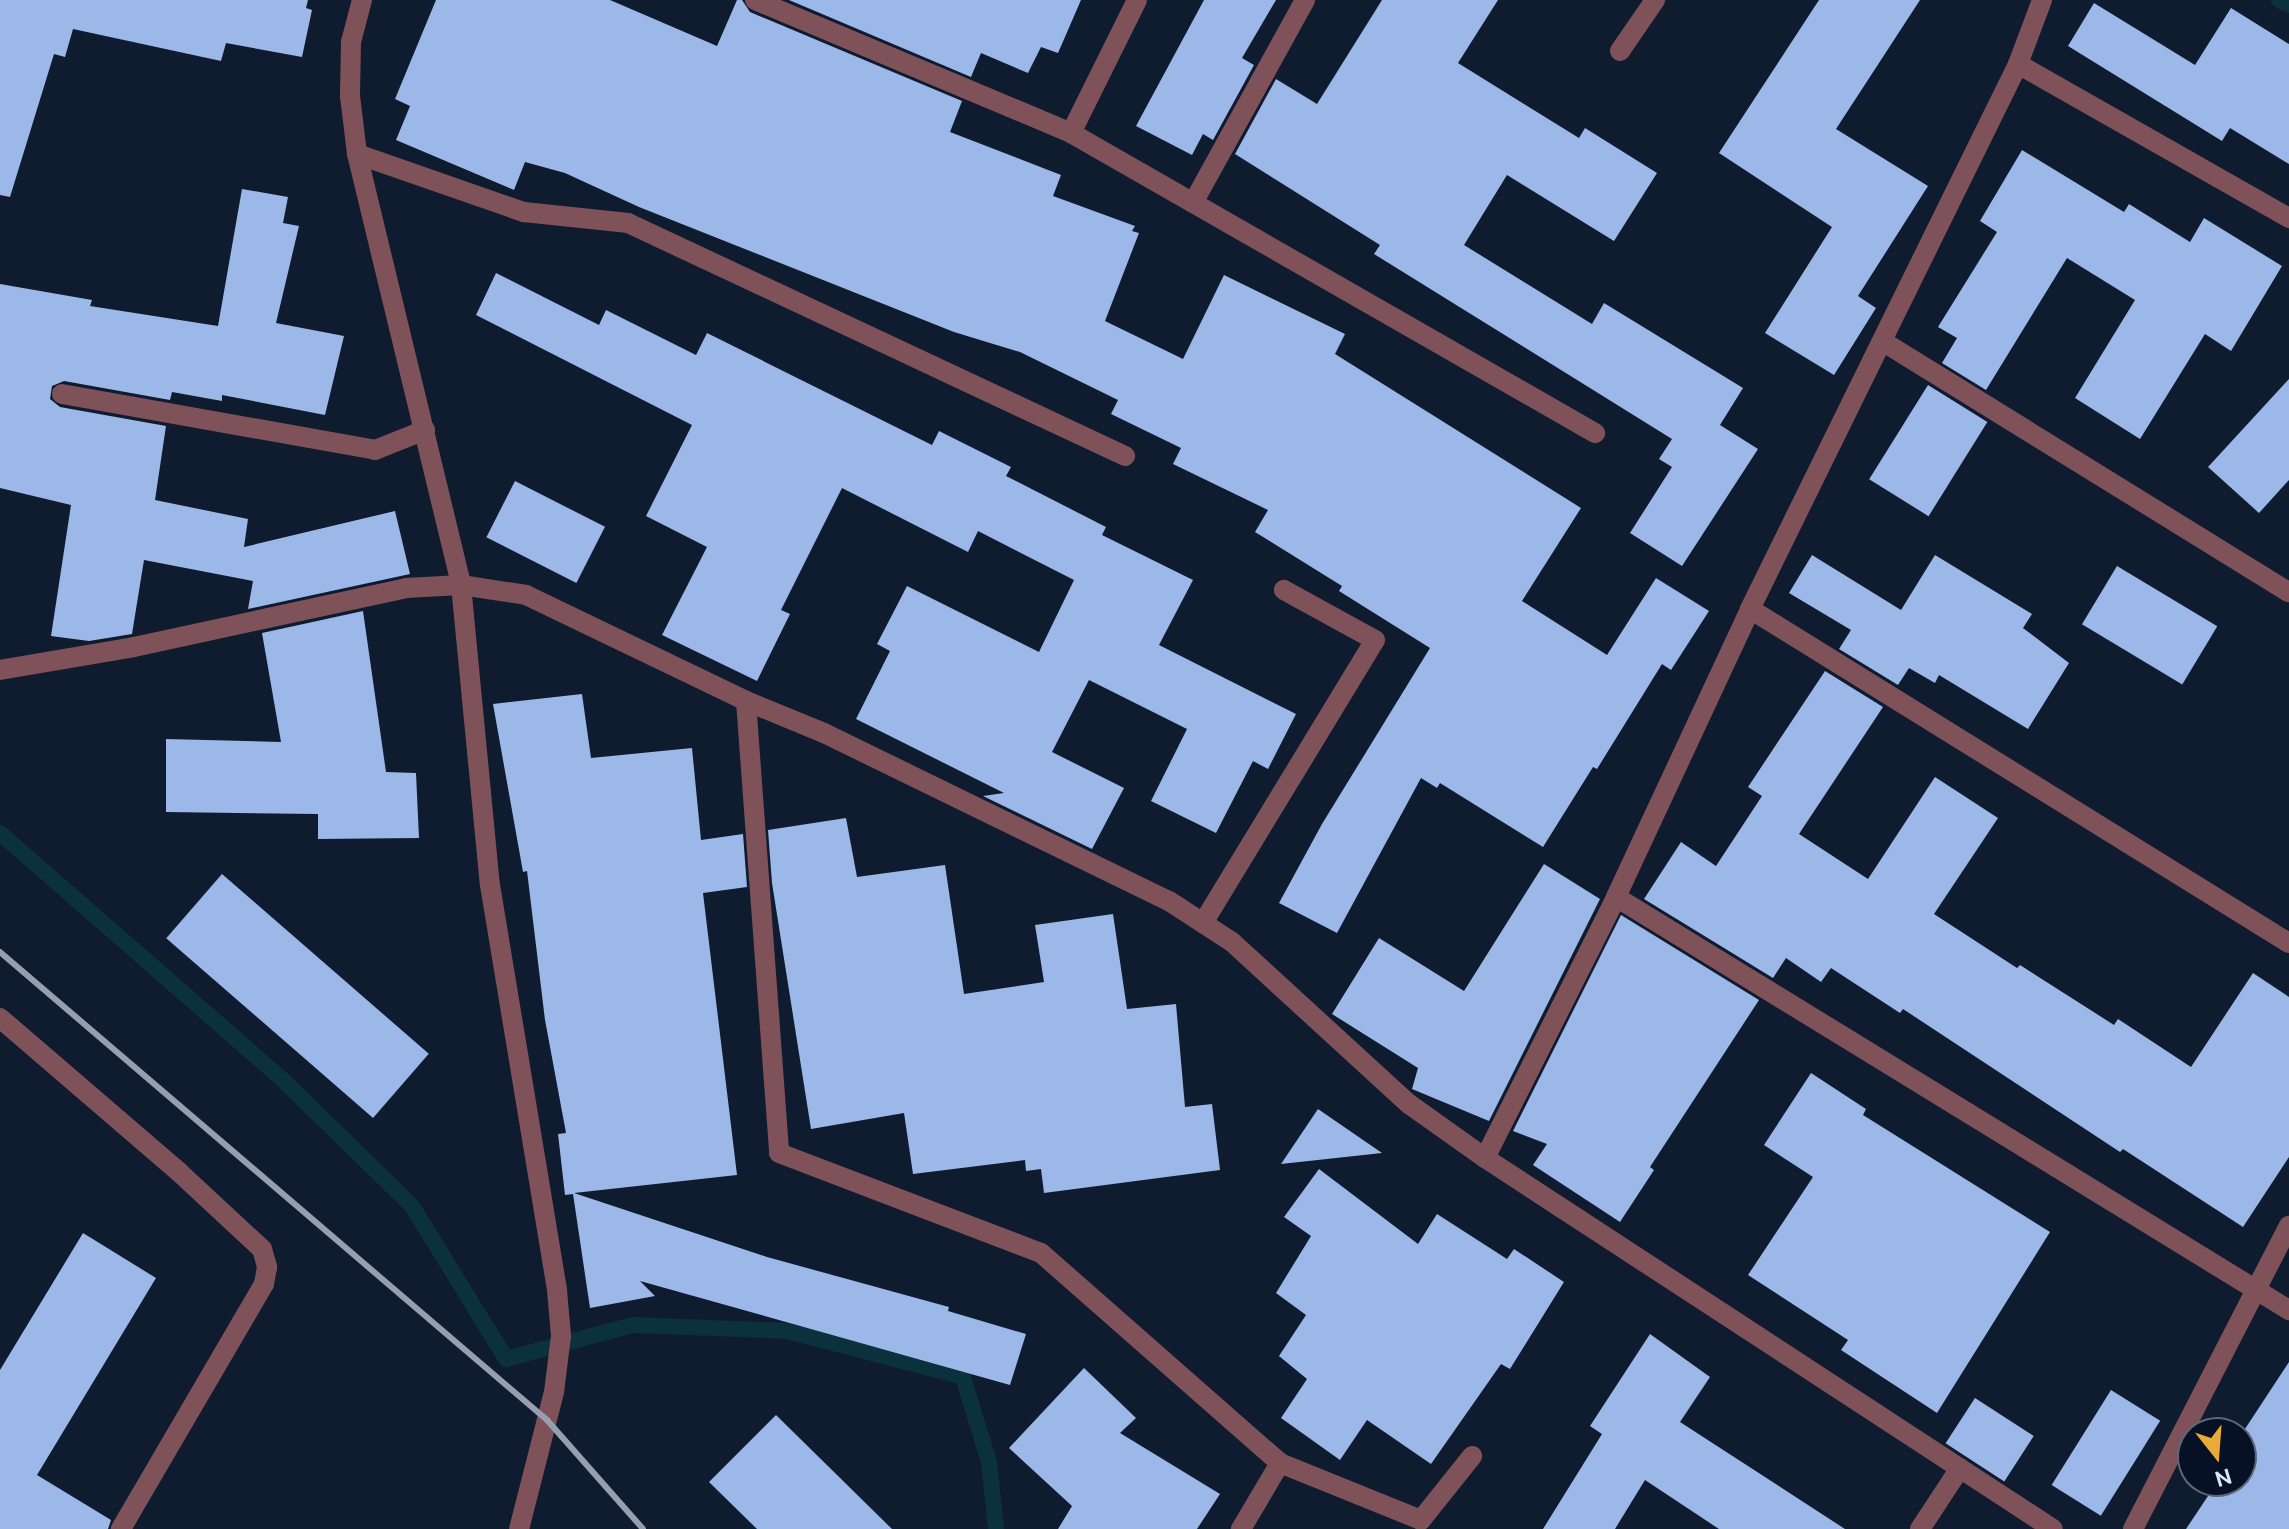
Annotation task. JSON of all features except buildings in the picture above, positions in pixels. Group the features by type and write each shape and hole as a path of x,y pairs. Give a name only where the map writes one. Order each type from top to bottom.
{"street":[{"path":"362,0 351,42 350,96 357,154 461,585 490,885 552,1253 561,1336 554,1392 519,1529"},
{"path":"755,0 1071,133 1595,433"},
{"path":"1071,133 1137,0"},
{"path":"1193,203 1305,0"},
{"path":"1620,51 1655,0"},
{"path":"1485,1158 1616,897 1750,609 2018,64 2042,0"},
{"path":"2018,64 2289,218"},
{"path":"357,154 524,212 628,223 1125,456"},
{"path":"1882,341 2289,592"},
{"path":"62,394 375,450 425,430"},
{"path":"0,670 134,647 406,588 461,585 526,595 746,701 824,733 1081,861 1169,901 1232,942 1409,1104 1485,1158 2053,1529"},
{"path":"1203,923 1375,640 1284,590"},
{"path":"1750,609 2289,943"},
{"path":"746,701 779,1153 1041,1253 1280,1463 1421,1520 1472,1456"},
{"path":"1616,897 2289,1310"},
{"path":"0,1018 179,1172 262,1249 267,1267 264,1284 121,1529"},
{"path":"2133,1529 2289,1226"},
{"path":"1241,1529 1280,1463"},
{"path":"1920,1529 1960,1468"}],"waterway":[{"path":"2279,0 2289,5"},
{"path":"0,833 285,1082 412,1206 506,1359 633,1325 787,1331 963,1377 989,1462 996,1529"}],"railway":[{"path":"0,952 547,1420 643,1529"}]}
